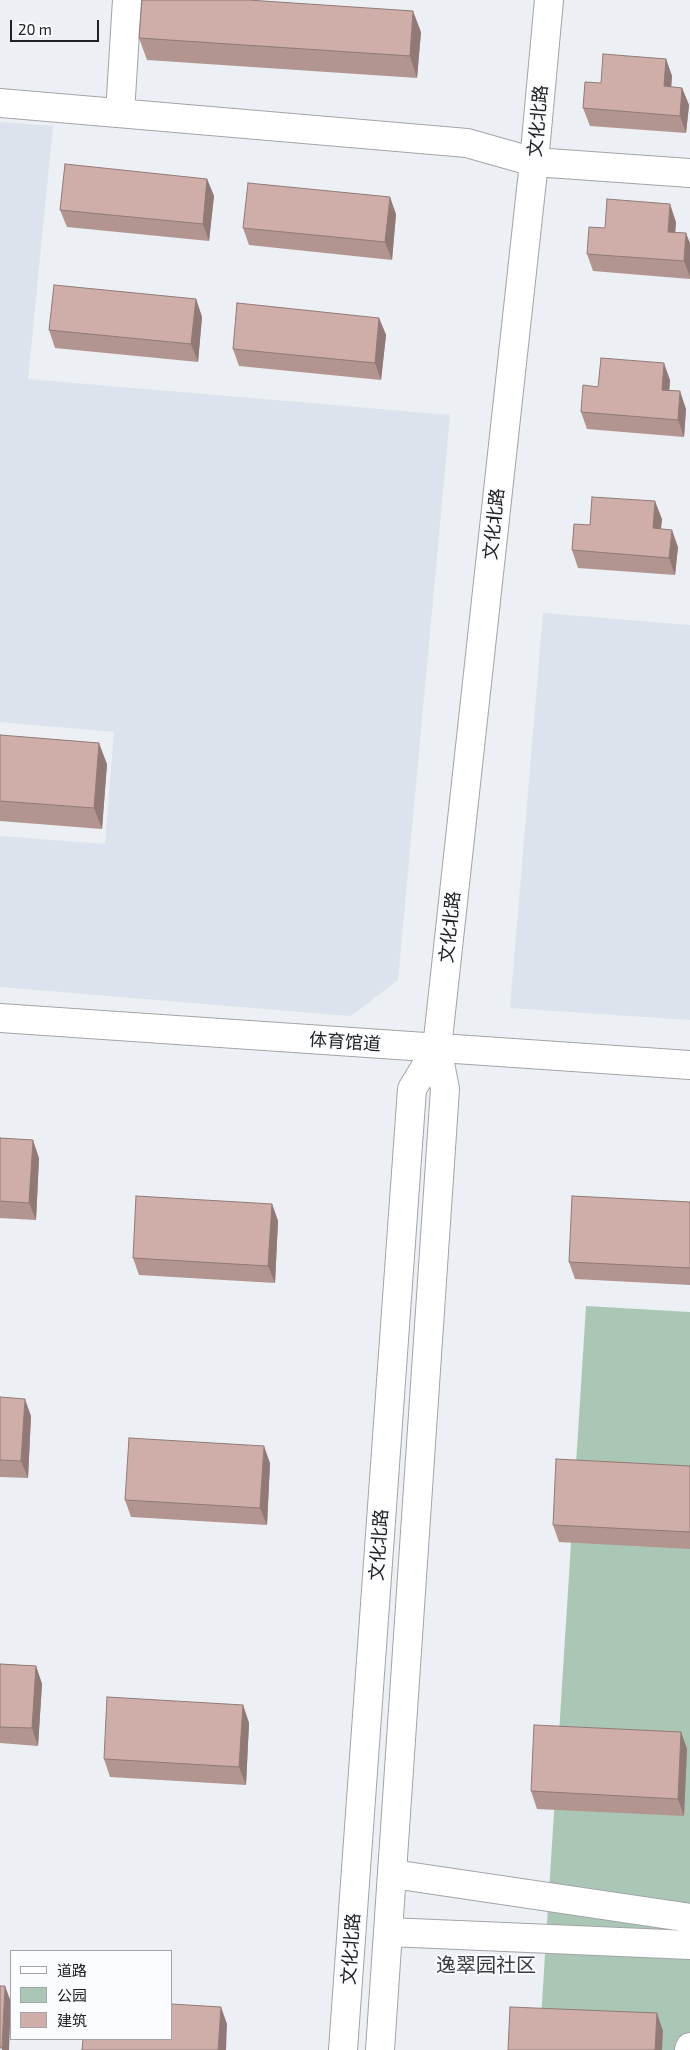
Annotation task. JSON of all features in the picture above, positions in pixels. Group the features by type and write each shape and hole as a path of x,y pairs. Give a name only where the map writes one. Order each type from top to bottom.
{"street":[{"path":"120,114 128,0"},
{"name":"文化北路","path":"380,2050 445,1089 437,1048 534,162 549,0"},
{"path":"0,103 467,143 534,162 690,173"},
{"name":"体育馆道","path":"0,1018 690,1065"},
{"name":"文化北路","path":"343,2050 412,1089 437,1048"},
{"path":"393,1874 690,1918"},
{"path":"389,1932 690,1945"}],"shaded area":[{"path":"0,122 53,126 28,379 450,415 398,980 351,1016 0,987 0,836 105,844 114,732 0,722"},
{"path":"543,613 690,625 690,1020 510,1008"}],"green space":[{"path":"586,1306 690,1312 690,2050 539,2050"}],"building":[{"path":"142,0 248,0 413,11 410,56 139,38"},
{"path":"603,54 666,59 664,86 682,88 680,116 583,108 585,82 601,83"},
{"path":"65,164 207,179 203,224 60,210"},
{"path":"248,183 390,197 385,242 243,228"},
{"path":"607,199 670,204 668,232 686,233 684,261 587,254 589,227 605,228"},
{"path":"54,285 196,299 191,344 49,330"},
{"path":"237,303 379,318 375,363 233,349"},
{"path":"601,358 664,363 662,390 680,391 678,420 581,412 583,385 598,387"},
{"path":"592,497 655,501 653,528 672,530 669,558 572,550 574,524 590,525"},
{"path":"0,735 99,743 94,808 0,801"},
{"path":"0,1138 33,1140 29,1203 0,1201"},
{"path":"136,1196 272,1204 268,1266 133,1258"},
{"path":"572,1196 690,1202 690,1268 569,1262"},
{"path":"0,1397 25,1399 21,1461 0,1460"},
{"path":"129,1438 264,1446 260,1508 125,1500"},
{"path":"556,1459 690,1466 690,1532 553,1525"},
{"path":"0,1664 36,1666 32,1728 0,1727"},
{"path":"107,1697 243,1705 239,1767 104,1759"},
{"path":"534,1725 681,1732 678,1799 531,1791"},
{"path":"0,1986 5,1986 2,2048 0,2048"},
{"path":"172,2004 221,2007 218,2050 82,2050 83,2040 172,2040"},
{"path":"510,2007 657,2013 655,2050 508,2050"}],"district":[{"name":"逸翠园社区","path":"486,1965"}]}
